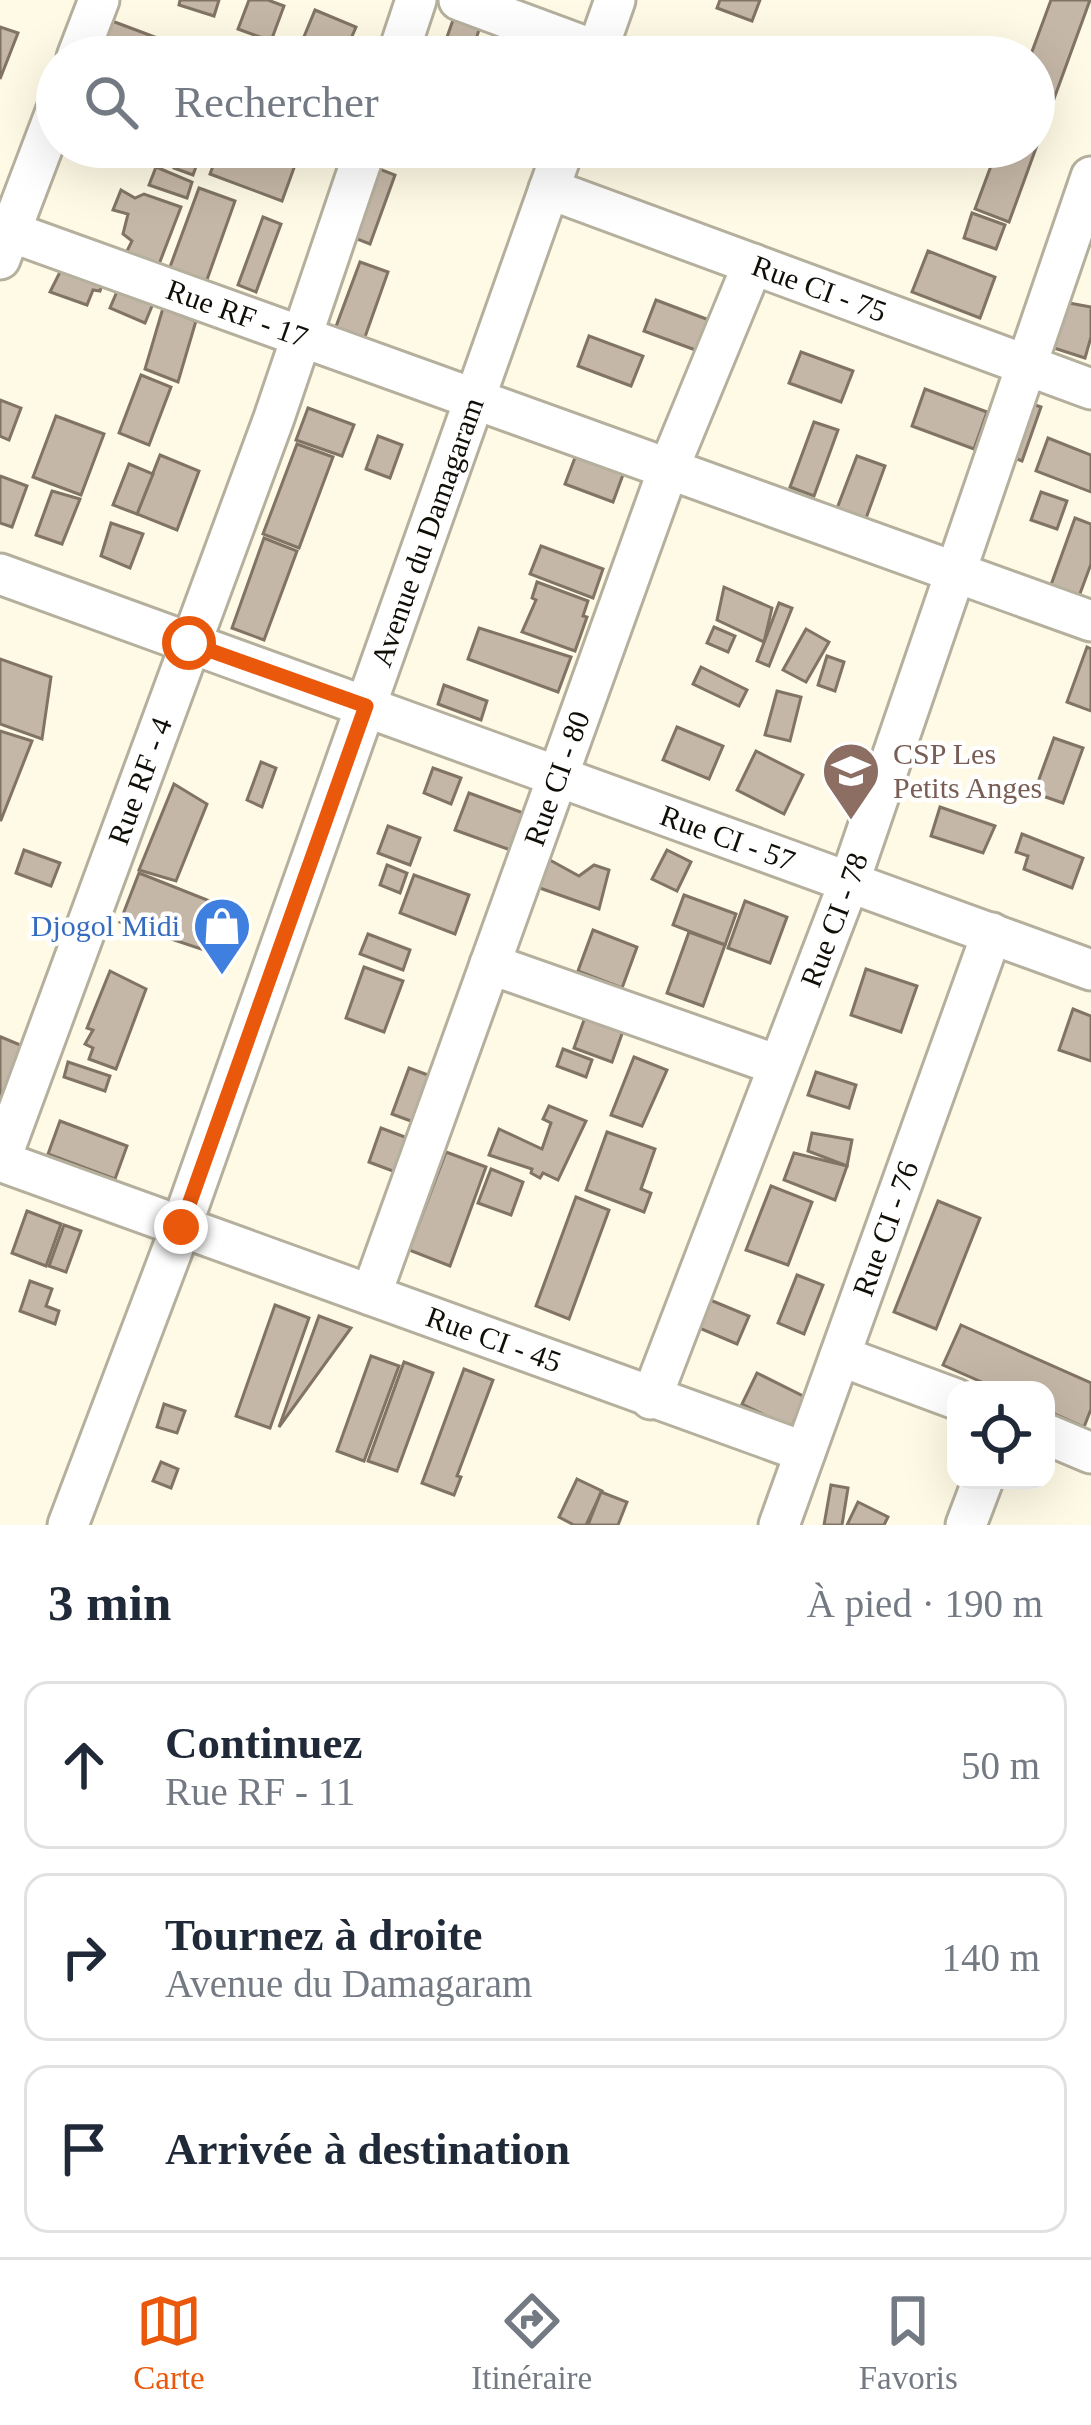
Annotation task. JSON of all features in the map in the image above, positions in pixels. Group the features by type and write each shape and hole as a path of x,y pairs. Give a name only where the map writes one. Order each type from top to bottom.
{"street":[{"path":"85,36 99,0"},
{"path":"404,36 416,0"},
{"path":"459,0 550,36"},
{"path":"603,36 616,0"},
{"path":"3,239 36,160"},
{"name":"Rue RF - 4","path":"0,1161 302,336 359,168"},
{"name":"Avenue du Damagaram","path":"68,1525 181,1227 556,168"},
{"name":"Rue CI - 78","path":"651,1399 850,880 1091,177"},
{"name":"Rue CI - 75","path":"549,189 1091,389"},
{"name":"Rue RF - 17","path":"3,239 302,336 1091,621"},
{"name":"Rue CI - 80","path":"371,1295 556,773 668,470 752,264"},
{"name":"Rue CI - 57","path":"0,574 1090,966"},
{"name":"Rue CI - 76","path":"779,1525 992,933"},
{"path":"490,964 777,1065"},
{"name":"Rue CI - 45","path":"0,1161 805,1452"},
{"path":"840,1356 947,1396"},
{"path":"1055,1438 1091,1454"},
{"path":"966,1525 979,1489"}],"building":[{"path":"180,0 219,0 214,16 179,5"},
{"path":"249,0 284,6 273,36 238,29"},
{"path":"720,0 760,0 752,21 717,8"},
{"path":"1051,0 1090,0 1055,96 1055,36 1038,36"},
{"path":"459,3 485,12 477,36 447,36"},
{"path":"315,10 356,27 352,36 304,36"},
{"path":"104,18 152,36 98,36"},
{"path":"0,27 18,33 0,79"},
{"path":"156,168 192,182 187,198 149,185"},
{"path":"212,168 294,168 282,201 210,174"},
{"path":"362,168 395,175 370,244 339,232"},
{"path":"990,168 1029,168 1009,222 975,209"},
{"path":"199,188 235,201 204,288 167,275"},
{"path":"121,190 135,198 144,194 181,207 156,272 123,259 132,241 123,234 128,214 113,210"},
{"path":"972,213 1005,225 996,249 964,238"},
{"path":"263,217 281,224 256,292 238,285"},
{"path":"928,251 995,277 980,318 912,292"},
{"path":"66,260 106,272 100,291 93,290 87,305 50,292"},
{"path":"360,262 388,272 360,351 331,340"},
{"path":"124,275 159,289 145,323 110,308"},
{"path":"656,300 709,320 698,351 644,331"},
{"path":"1069,303 1091,307 1085,358 1054,348"},
{"path":"163,308 196,321 178,382 145,369"},
{"path":"589,336 643,356 631,386 578,366"},
{"path":"801,352 853,371 841,402 789,383"},
{"path":"141,375 171,387 149,445 119,433"},
{"path":"925,389 987,412 974,449 912,426"},
{"path":"0,400 21,408 9,440 0,436"},
{"path":"1024,401 1041,407 1022,461 1005,454"},
{"path":"308,408 354,425 342,456 296,440"},
{"path":"56,416 104,434 81,495 33,477"},
{"path":"814,422 838,430 814,496 790,487"},
{"path":"378,436 402,445 390,478 366,469"},
{"path":"1048,438 1091,455 1091,492 1036,471"},
{"path":"297,444 333,457 299,548 263,534"},
{"path":"160,455 199,471 177,530 137,514"},
{"path":"576,455 624,472 613,502 565,484"},
{"path":"857,456 885,466 865,521 836,511"},
{"path":"129,464 153,474 137,514 113,505"},
{"path":"0,476 27,486 12,527 0,523"},
{"path":"52,491 80,499 62,544 36,535"},
{"path":"1041,492 1067,501 1057,529 1031,520"},
{"path":"1075,518 1091,524 1091,564 1075,607 1047,596"},
{"path":"111,523 143,534 130,568 101,556"},
{"path":"264,538 297,551 264,640 232,628"},
{"path":"541,546 603,569 593,598 530,574"},
{"path":"537,582 588,601 575,651 522,632 536,600 532,598"},
{"path":"724,587 772,608 764,642 717,620"},
{"path":"779,603 792,608 769,666 757,661"},
{"path":"714,627 735,636 728,652 707,643"},
{"path":"479,628 571,657 558,692 468,659"},
{"path":"806,629 829,642 806,682 783,670"},
{"path":"1087,647 1091,649 1091,711 1067,702"},
{"path":"827,656 844,662 835,691 818,685"},
{"path":"0,659 51,677 42,739 0,724"},
{"path":"701,667 747,690 739,706 693,684"},
{"path":"444,685 487,701 481,720 438,704"},
{"path":"777,691 801,697 790,741 765,735"},
{"path":"677,727 723,746 709,779 663,760"},
{"path":"0,731 32,741 1,820 0,820"},
{"path":"1054,738 1083,748 1063,803 1034,793"},
{"path":"756,751 803,775 784,814 737,790"},
{"path":"261,762 276,768 262,807 247,800"},
{"path":"433,768 461,778 451,804 424,793"},
{"path":"174,784 207,804 176,881 139,870"},
{"path":"469,793 526,814 513,851 455,830"},
{"path":"940,807 995,826 983,853 931,836"},
{"path":"388,826 420,838 410,865 378,853"},
{"path":"1022,834 1083,858 1072,888 1024,869 1028,856 1016,852"},
{"path":"24,850 60,863 51,886 16,873"},
{"path":"667,850 691,862 677,891 652,879"},
{"path":"548,859 579,876 594,865 609,870 599,909 537,887"},
{"path":"387,865 407,873 400,893 380,885"},
{"path":"139,873 230,909 210,952 120,922"},
{"path":"414,875 469,895 455,934 400,913"},
{"path":"684,895 736,914 725,945 673,925"},
{"path":"745,901 787,917 770,963 728,948"},
{"path":"593,930 637,947 622,988 578,971"},
{"path":"689,932 725,945 703,1006 667,993"},
{"path":"368,934 410,950 403,970 360,954"},
{"path":"364,967 403,981 384,1032 346,1018"},
{"path":"866,969 917,986 901,1032 851,1015"},
{"path":"110,971 146,989 116,1069 89,1059 93,1048 85,1044"},
{"path":"590,1003 628,1017 612,1062 574,1048"},
{"path":"1073,1009 1091,1016 1091,1061 1059,1050"},
{"path":"0,1039 30,1049 0,1105"},
{"path":"563,1049 592,1060 586,1077 557,1066"},
{"path":"634,1057 667,1070 642,1126 611,1115"},
{"path":"68,1062 110,1076 105,1091 64,1077"},
{"path":"409,1068 444,1081 427,1127 392,1114"},
{"path":"816,1072 856,1085 849,1108 808,1095"},
{"path":"549,1106 586,1121 558,1180 543,1173 540,1178 532,1169 489,1155 499,1129 542,1149 551,1123 543,1119"},
{"path":"60,1121 127,1146 115,1179 48,1154"},
{"path":"381,1128 418,1142 406,1176 369,1162"},
{"path":"607,1132 655,1149 641,1189 651,1193 644,1212 586,1190"},
{"path":"812,1133 852,1140 847,1166 808,1151"},
{"path":"446,1152 486,1167 450,1266 409,1250"},
{"path":"794,1153 847,1166 835,1200 784,1180"},
{"path":"491,1169 523,1182 511,1215 478,1203"},
{"path":"771,1186 812,1202 788,1265 746,1250"},
{"path":"576,1197 609,1210 569,1319 536,1306"},
{"path":"938,1201 980,1218 936,1329 894,1312"},
{"path":"27,1211 61,1224 46,1266 12,1253"},
{"path":"64,1225 81,1231 66,1272 49,1266"},
{"path":"797,1275 823,1285 804,1334 778,1323"},
{"path":"30,1281 52,1289 46,1306 59,1311 55,1324 20,1311"},
{"path":"703,1297 749,1316 737,1344 692,1325"},
{"path":"275,1305 309,1318 270,1428 236,1416"},
{"path":"319,1316 351,1328 279,1427"},
{"path":"961,1325 1091,1383 1091,1409 1084,1427 1055,1414 1055,1381 979,1381 943,1365"},
{"path":"371,1356 399,1366 364,1461 337,1451"},
{"path":"404,1362 433,1373 397,1471 368,1461"},
{"path":"464,1369 493,1380 454,1495 422,1483"},
{"path":"757,1373 805,1397 791,1428 742,1404"},
{"path":"164,1404 185,1411 177,1433 157,1427"},
{"path":"161,1462 178,1469 171,1488 153,1481"},
{"path":"577,1479 602,1491 586,1525 559,1517"},
{"path":"831,1485 848,1488 842,1525 824,1525"},
{"path":"601,1492 627,1502 618,1525 588,1525"},
{"path":"858,1502 888,1517 884,1525 847,1525"}],"place":[{"name":"CSP Les Petits Anges","path":"851,822"},
{"name":"Djogol Midi","path":"222,977"}],"route":[{"path":"181,1227 366,706 189,643"}]}
